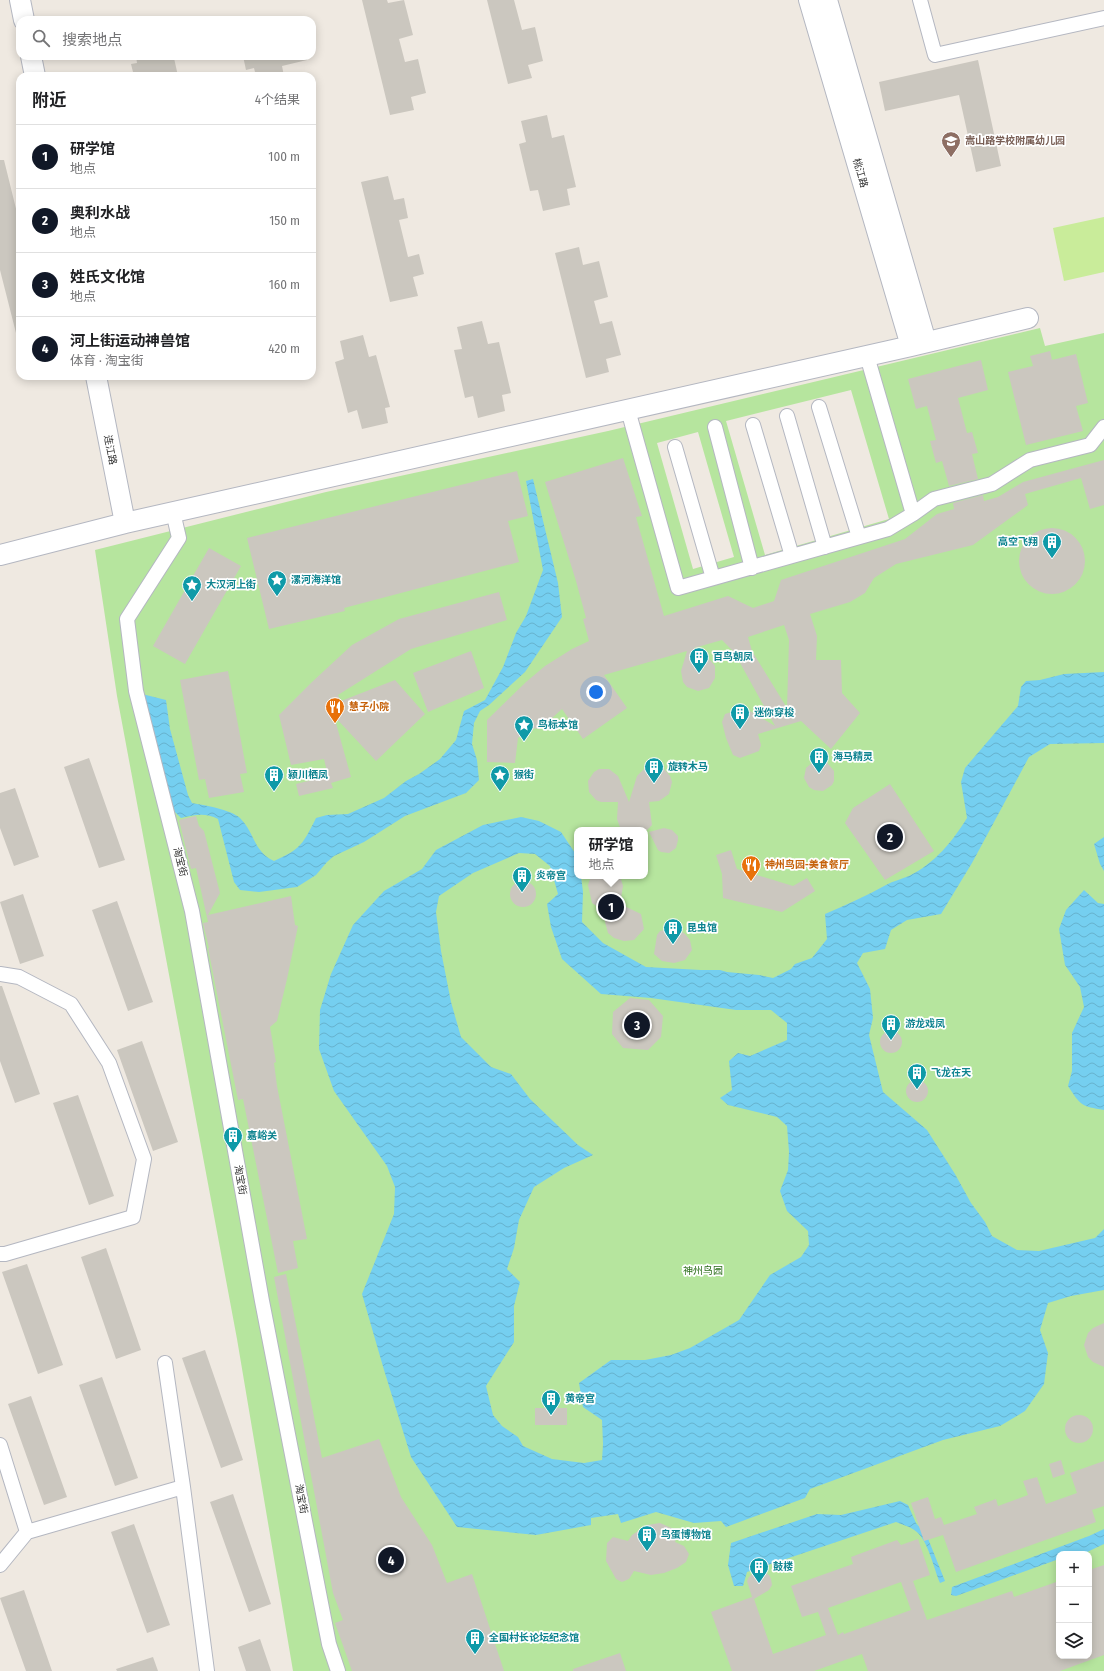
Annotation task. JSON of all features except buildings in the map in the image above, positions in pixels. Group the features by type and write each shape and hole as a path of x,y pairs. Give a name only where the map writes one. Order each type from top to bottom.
{"street":[{"path":"20,0 23,16"},
{"name":"桃江路","path":"809,0 919,344"},
{"name":"桃江路","path":"827,0 919,344"},
{"path":"920,0 935,55 1104,18"},
{"path":"32,60 34,72"},
{"path":"0,555 125,523 868,356 1028,318"},
{"path":"868,356 913,514"},
{"name":"连江路","path":"97,380 125,523"},
{"path":"819,407 859,537"},
{"path":"628,410 678,588 888,529 934,499 992,484 1030,460 1090,445 1104,427"},
{"path":"787,416 825,547"},
{"path":"753,425 792,556"},
{"path":"715,427 752,568"},
{"path":"675,447 713,578"},
{"name":"淘宝街","path":"173,512 179,538 127,619 136,691 192,911 262,1301 329,1644 338,1671"},
{"path":"0,974 19,976 71,1004 109,1063 144,1159 133,1217 5,1254 0,1254"},
{"path":"165,1363 207,1671"},
{"path":"0,1445 27,1532"},
{"path":"0,1565 27,1532 183,1487"}],"green space":[{"path":"1104,217 1104,272 1064,281 1053,228"},
{"name":"神州鸟园","path":"1040,328 1045,346 1104,333 1104,1671 293,1671 237,1339 117,696 95,550 326,492 608,431","holes":["851,390 889,519 765,555 726,421","698,432 734,557 693,569 657,443"]}],"water":[{"path":"533,479 558,583 562,617 525,672 489,705 480,711 474,723 472,744 477,760 479,780 466,793 405,816 364,842 334,856 316,875 297,887 259,892 240,890 234,882 218,819 209,815 195,815 181,818 175,812 169,796 142,694 166,700 170,729 188,795 192,803 218,808 236,815 245,824 262,852 274,861 290,853 304,840 316,818 327,815 348,814 384,798 406,781 440,759 456,740 464,711 485,700 503,667 516,633 526,616 543,570 526,481"},
{"path":"1104,672 1104,743 1050,744 1029,757 972,863 941,914 907,920 891,930 885,949 863,953 857,963 870,989 873,1018 869,1035 883,1092 927,1130 955,1174 971,1203 985,1222 992,1236 1017,1250 1039,1251 1095,1238 1104,1229 1104,1290 1071,1296 1048,1303 1040,1330 1048,1353 1044,1384 1025,1411 1000,1426 943,1440 810,1489 805,1498 726,1527 721,1521 694,1523 656,1512 621,1523 618,1514 591,1518 591,1525 536,1535 457,1527 411,1457 362,1294 394,1214 395,1187 387,1166 334,1091 319,1049 320,1010 331,974 353,925 384,891 422,869 436,850 483,825 521,817 539,821 561,832 574,852 574,879 581,879 583,892 582,922 603,943 646,967 720,970 773,978 791,969 795,964 812,958 827,939 825,914 909,876 927,865 942,851 956,835 967,818 961,782 965,768 1018,706 1021,687 1026,681 1040,680 1064,674","holes":["519,853 535,854 550,866 558,894 547,904 551,927 562,959 601,994 651,998 736,1010 771,1010 787,1023 787,1040 750,1056 738,1053 729,1061 732,1090 720,1098 728,1105 777,1117 787,1126 789,1152 788,1170 780,1191 787,1211 808,1231 809,1245 801,1257 770,1275 739,1320 690,1348 671,1355 645,1360 611,1360 579,1383 583,1407 602,1420 602,1460 584,1463 552,1459 523,1446 518,1437 502,1426 493,1415 486,1386 514,1342 514,1306 520,1282 507,1269 514,1248 519,1220 534,1187 564,1168 593,1155 578,1145 530,1099 511,1074 491,1067 461,1037 451,1002 441,951 436,912 439,896 473,873"]},
{"path":"1104,837 1104,871 1100,864 1094,844"},
{"path":"1084,890 1098,903 1104,904 1104,1110 1082,1104 1068,1086 1072,1071 1072,1033 1084,1007 1080,987 1065,965 1059,929 1066,910"},
{"path":"900,1501 908,1505 916,1523 927,1536 945,1581 940,1583 925,1543 918,1533 896,1522 747,1572 743,1586 734,1586 728,1565 731,1543 817,1514 841,1515"},
{"path":"1104,1529 1104,1544 1089,1551 1056,1551 1056,1560 956,1596 951,1595 952,1587"}],"place":[{"name":"嵩山路学校附属幼儿园","path":"951,158"},
{"name":"高空飞翔","path":"1052,559"},
{"name":"漯河海洋馆","path":"277,597"},
{"name":"大汉河上街","path":"192,602"},
{"name":"百鸟朝凤","path":"699,674"},
{"name":"慧子小院","path":"335,724"},
{"name":"迷你穿梭","path":"740,730"},
{"name":"鸟标本馆","path":"524,742"},
{"name":"海马精灵","path":"819,774"},
{"name":"旋转木马","path":"654,784"},
{"name":"颍川栖凤","path":"274,792"},
{"name":"猴街","path":"500,792"},
{"name":"奥利水战","path":"890,837"},
{"name":"神州鸟园-美食餐厅","path":"751,882"},
{"name":"炎帝宫","path":"522,893"},
{"name":"研学馆","path":"611,907"},
{"name":"昆虫馆","path":"673,945"},
{"name":"姓氏文化馆","path":"637,1025"},
{"name":"游龙戏凤","path":"891,1041"},
{"name":"飞龙在天","path":"917,1090"},
{"name":"嘉峪关","path":"233,1153"},
{"name":"黄帝宫","path":"551,1416"},
{"name":"鸟蛋博物馆","path":"647,1552"},
{"name":"河上街运动神兽馆","path":"391,1560"},
{"name":"鼓楼","path":"759,1584"},
{"name":"全国村长论坛纪念馆","path":"475,1655"}]}
